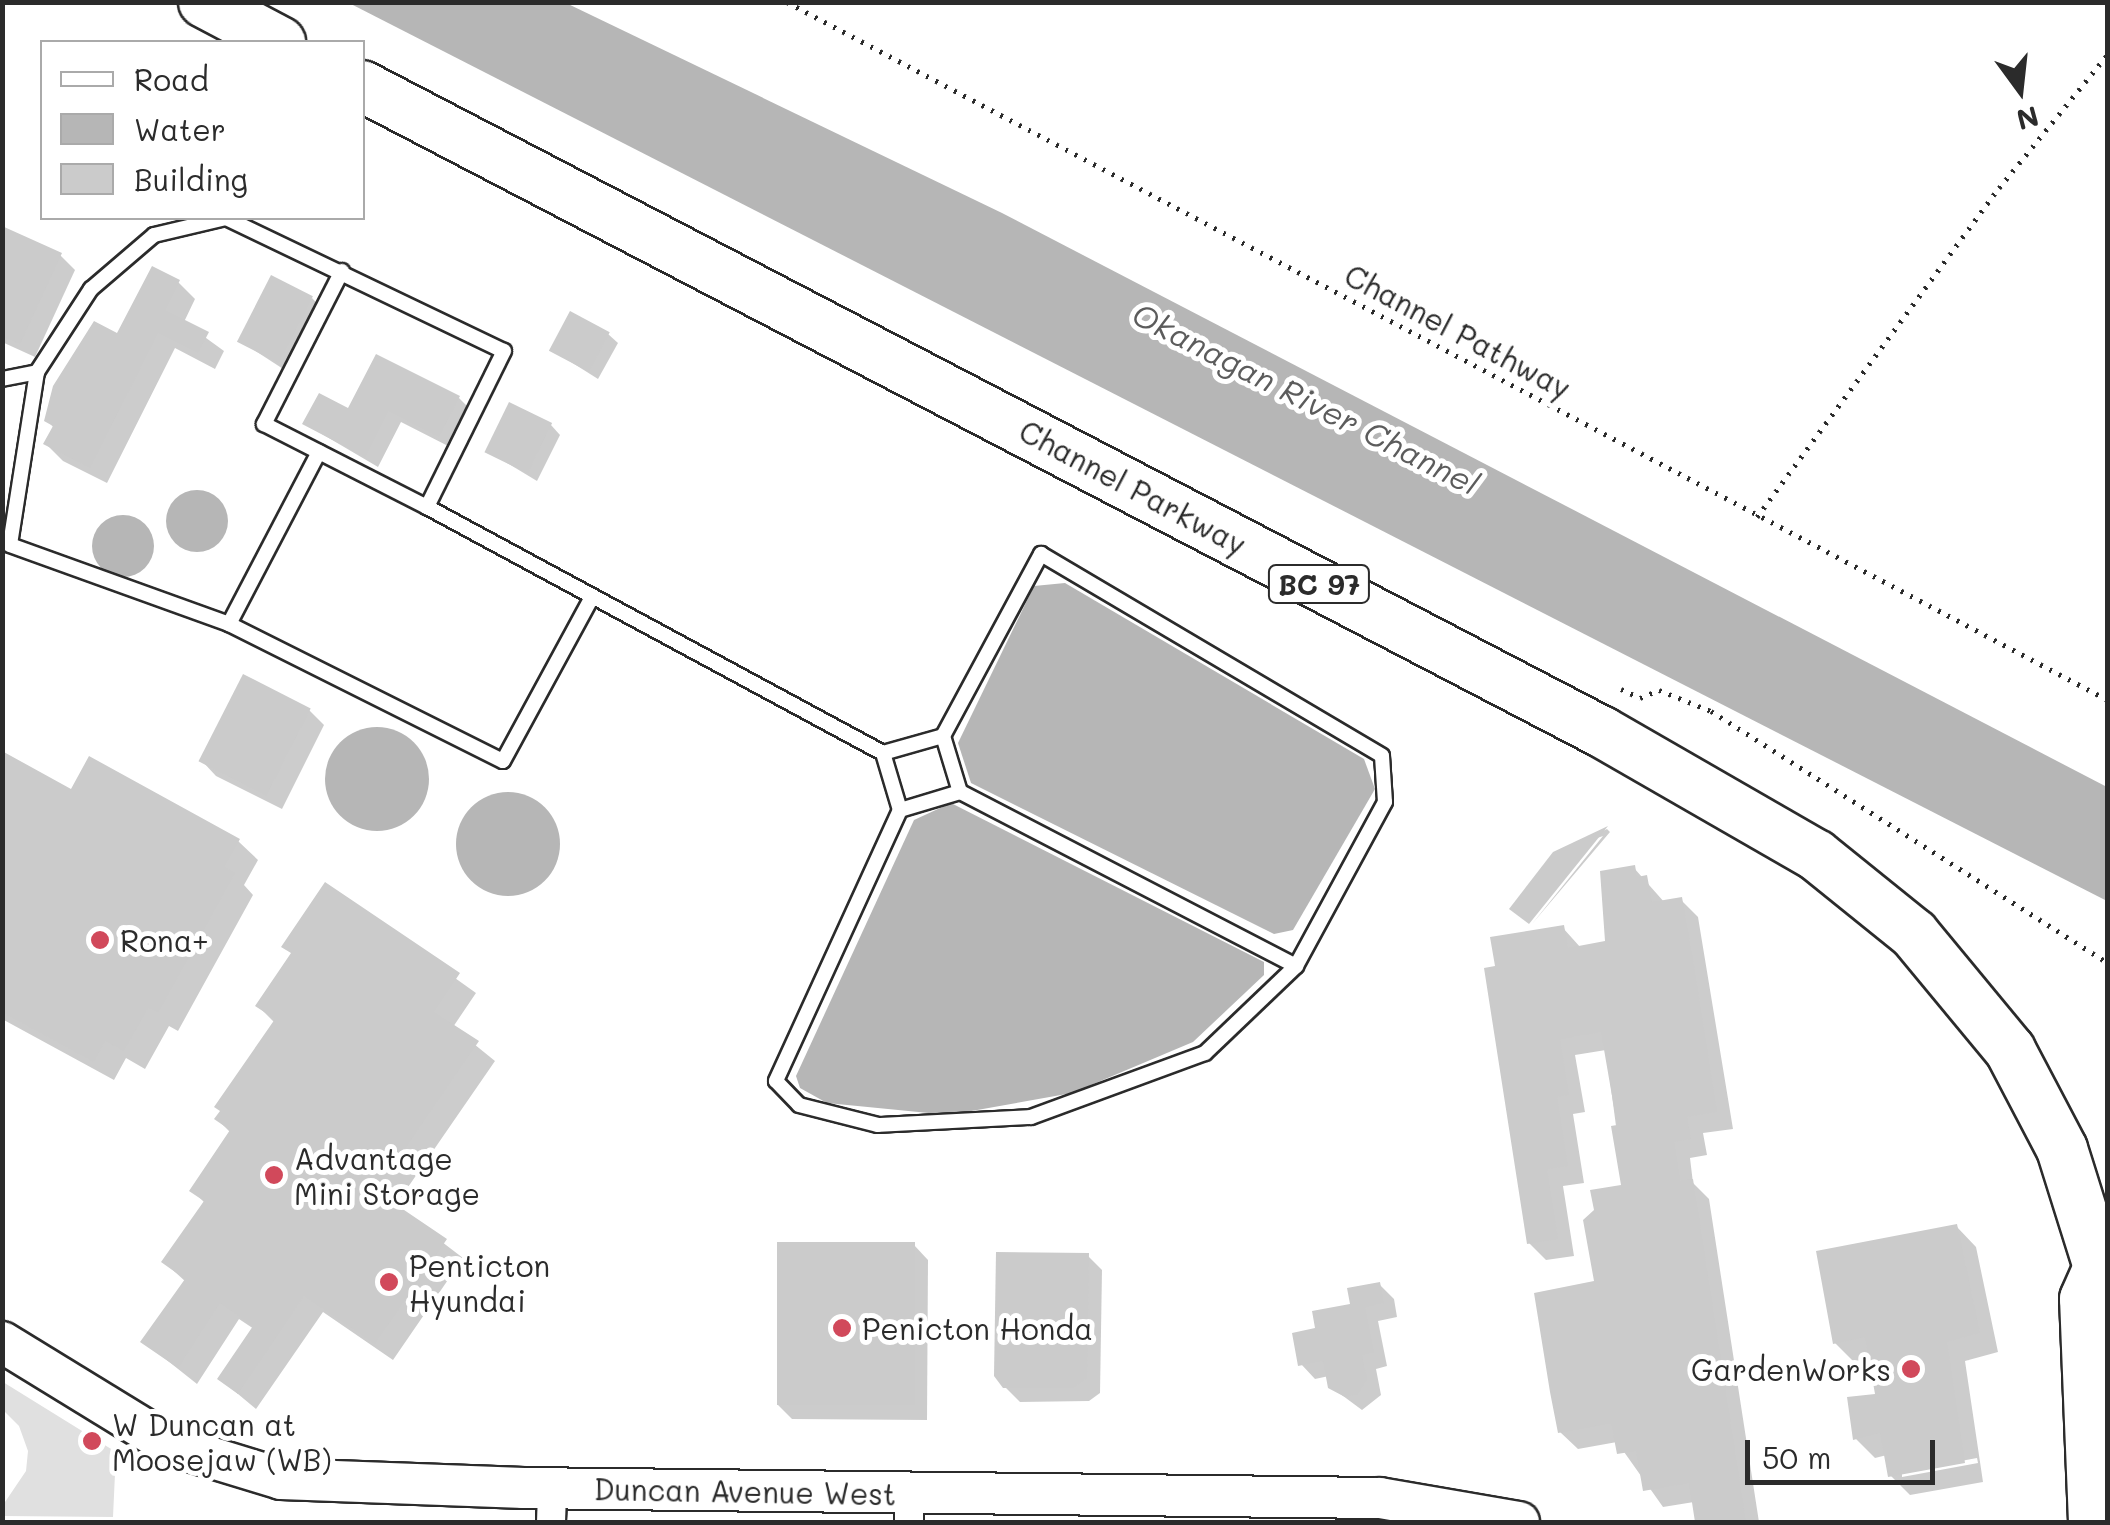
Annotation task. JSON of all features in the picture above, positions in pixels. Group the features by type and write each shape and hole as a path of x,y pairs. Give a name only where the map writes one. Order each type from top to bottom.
{"highway":[{"path":"204,2 276,40"},
{"name":"Channel Parkway","path":"365,88 1602,732 1816,855 1914,934 2010,1050 2062,1149 2103,1271 2084,1299 2094,1522"}],"street":[{"name":"Duncan Avenue West","path":"2,1342 121,1418 222,1466 347,1485 552,1506 909,1508 1380,1498 1519,1522"}],"lane":[{"path":"237,220 154,234 117,261 37,372 10,545 230,624 503,761 592,597"},
{"path":"245,220 504,351 427,507"},
{"path":"342,271 264,424 427,507 883,753 944,736"},
{"path":"2,379 37,372"},
{"path":"230,624 319,452"},
{"path":"883,753 900,810 776,1081 799,1105 878,1125 1031,1117 1205,1053 1296,966 1386,802 1382,756 1042,554 944,736 960,792"},
{"path":"900,810 960,792 1296,966"}],"path":[{"name":"Channel Pathway","path":"787,2 2108,700"},
{"path":"1757,517 1999,188 2108,54"},
{"path":"1621,689 1640,698 1659,690 1711,712 1813,770 1900,835 1924,842 1991,894 2108,963"}],"shaded area":[{"path":"3,1382 116,1452 113,1517 3,1516 3,1505 26,1471 28,1451 19,1426 3,1410"}],"water":[{"name":"Okanagan River Channel","path":"349,3 566,3 1002,213 2107,787 2107,901"},
{"path":"197,490 219,499 228,521 219,543 197,552 175,543 166,521 175,499"},
{"path":"123,515 145,524 154,546 145,568 123,577 101,568 92,546 101,524"},
{"path":"1065,583 1364,759 1375,789 1293,930 1274,934 971,783 958,743 1034,586"},
{"path":"377,727 397,731 414,742 425,759 429,779 425,799 414,816 397,827 377,831 357,827 340,816 329,799 325,779 329,759 340,742 357,731"},
{"path":"508,792 528,796 545,807 556,824 560,844 556,864 545,881 528,892 508,896 488,892 471,881 460,864 456,844 460,824 471,807 488,796"},
{"path":"951,803 1264,962 1264,975 1193,1042 1072,1093 949,1115 827,1103 800,1088 796,1076 914,820"}],"building":[{"path":"2,226 62,253 20,344 2,336"},
{"path":"152,266 180,280 165,310 209,332 198,353 158,333 90,468 43,444 53,426 44,421 53,386 94,321 117,333"},
{"path":"271,275 313,296 279,363 237,342"},
{"path":"570,311 610,332 589,372 549,351"},
{"path":"376,354 460,396 439,437 388,411 365,457 302,424 319,393 348,408"},
{"path":"509,402 552,423 528,473 484,452"},
{"path":"243,674 311,709 266,796 199,761"},
{"name":"Rona+","path":"2,751 71,789 89,756 240,839 224,867 235,873 158,1013 148,1008 124,1051 105,1041 94,1062 2,1012"},
{"path":"1608,826 1529,924 1509,909 1553,852"},
{"path":"1635,865 1637,877 1647,875 1652,902 1682,897 1694,966 1717,1112 1687,1117 1691,1139 1674,1142 1680,1181 1693,1179 1746,1522 1695,1522 1689,1483 1643,1491 1636,1451 1617,1454 1611,1423 1558,1433 1550,1392 1534,1293 1594,1281 1583,1220 1594,1210 1590,1190 1621,1185 1611,1126 1617,1125 1601,1032 1560,1039 1569,1095 1557,1097 1568,1166 1547,1169 1558,1239 1527,1244 1484,968 1495,966 1490,937 1564,925 1568,948 1605,941 1600,871"},
{"name":"Advantage Mini Storage","path":"325,882 460,973 434,1012 479,1041 376,1191 447,1239 375,1344 304,1296 238,1394 217,1379 253,1326 220,1303 178,1368 140,1342 185,1279 161,1262 204,1201 189,1191 230,1130 214,1119 220,1111 214,1107 275,1019 255,1006 291,953 281,947"},
{"name":"GardenWorks","path":"1957,1224 1980,1333 1947,1342 1965,1463 1888,1477 1880,1433 1853,1440 1847,1397 1875,1394 1865,1337 1833,1344 1816,1251"},
{"path":"777,1242 915,1242 915,1405 777,1405"},
{"path":"996,1252 1089,1253 1087,1378 1073,1388 1003,1388 994,1376"},
{"path":"1380,1282 1384,1303 1365,1307 1374,1352 1362,1355 1367,1379 1358,1394 1345,1397 1328,1388 1323,1361 1298,1366 1292,1333 1315,1328 1312,1311 1350,1304 1347,1288"}],"place":[{"name":"Rona+","path":"100,940"},
{"name":"Advantage Mini Storage","path":"274,1175"},
{"name":"Penticton Hyundai","path":"389,1282"},
{"name":"Penicton Honda","path":"842,1328"},
{"name":"GardenWorks","path":"1911,1369"},
{"name":"W Duncan at Moosejaw (WB)","path":"92,1441"}]}
